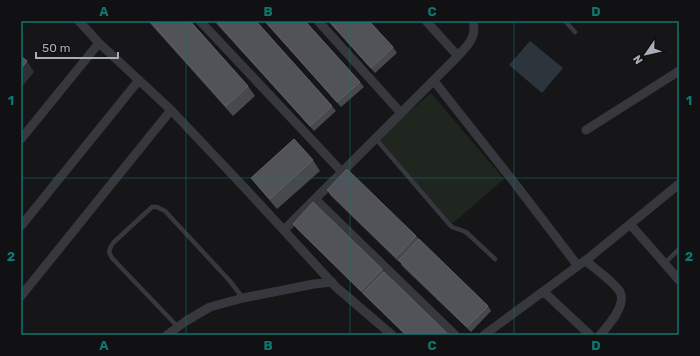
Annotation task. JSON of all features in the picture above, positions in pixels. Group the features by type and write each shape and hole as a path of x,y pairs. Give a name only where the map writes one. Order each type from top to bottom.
{"street":[{"path":"79,21 99,43 171,110 244,186 332,282 392,335"},
{"path":"200,21 342,172"},
{"path":"318,21 401,113"},
{"path":"426,21 458,56"},
{"path":"284,230 458,56 472,40 475,29 473,21"},
{"path":"21,139 99,43"},
{"path":"586,130 679,71"},
{"path":"21,226 139,80"},
{"path":"434,81 582,263 614,285 621,293 621,302 614,318 600,335"},
{"path":"21,296 171,110"},
{"path":"484,335 582,263 679,184"},
{"path":"315,199 455,335"},
{"path":"630,224 679,280"},
{"path":"167,335 186,321 210,307 243,298 302,286 332,282"},
{"path":"544,292 590,335"}],"lane":[{"path":"564,21 575,32"},
{"path":"376,139 452,227 466,232 495,258"},
{"path":"178,327 112,258 109,252 114,242 152,207 157,206 165,211 229,280 243,298"},
{"path":"665,263 679,249"}],"shaded area":[{"path":"530,41 563,68 542,93 509,65"},
{"path":"431,93 504,179 452,224 378,138"}],"building":[{"path":"150,21 190,21 248,86 226,106"},
{"path":"216,21 256,21 332,106 310,126"},
{"path":"265,21 305,21 360,82 337,102"},
{"path":"329,21 369,21 393,47 371,68"},
{"path":"21,56 27,61 21,69"},
{"path":"294,139 313,160 270,199 251,178"},
{"path":"347,169 416,236 396,257 327,190"},
{"path":"313,202 382,269 361,291 293,224"},
{"path":"419,239 488,306 467,327 399,260"},
{"path":"384,272 449,335 407,335 363,293"}]}
